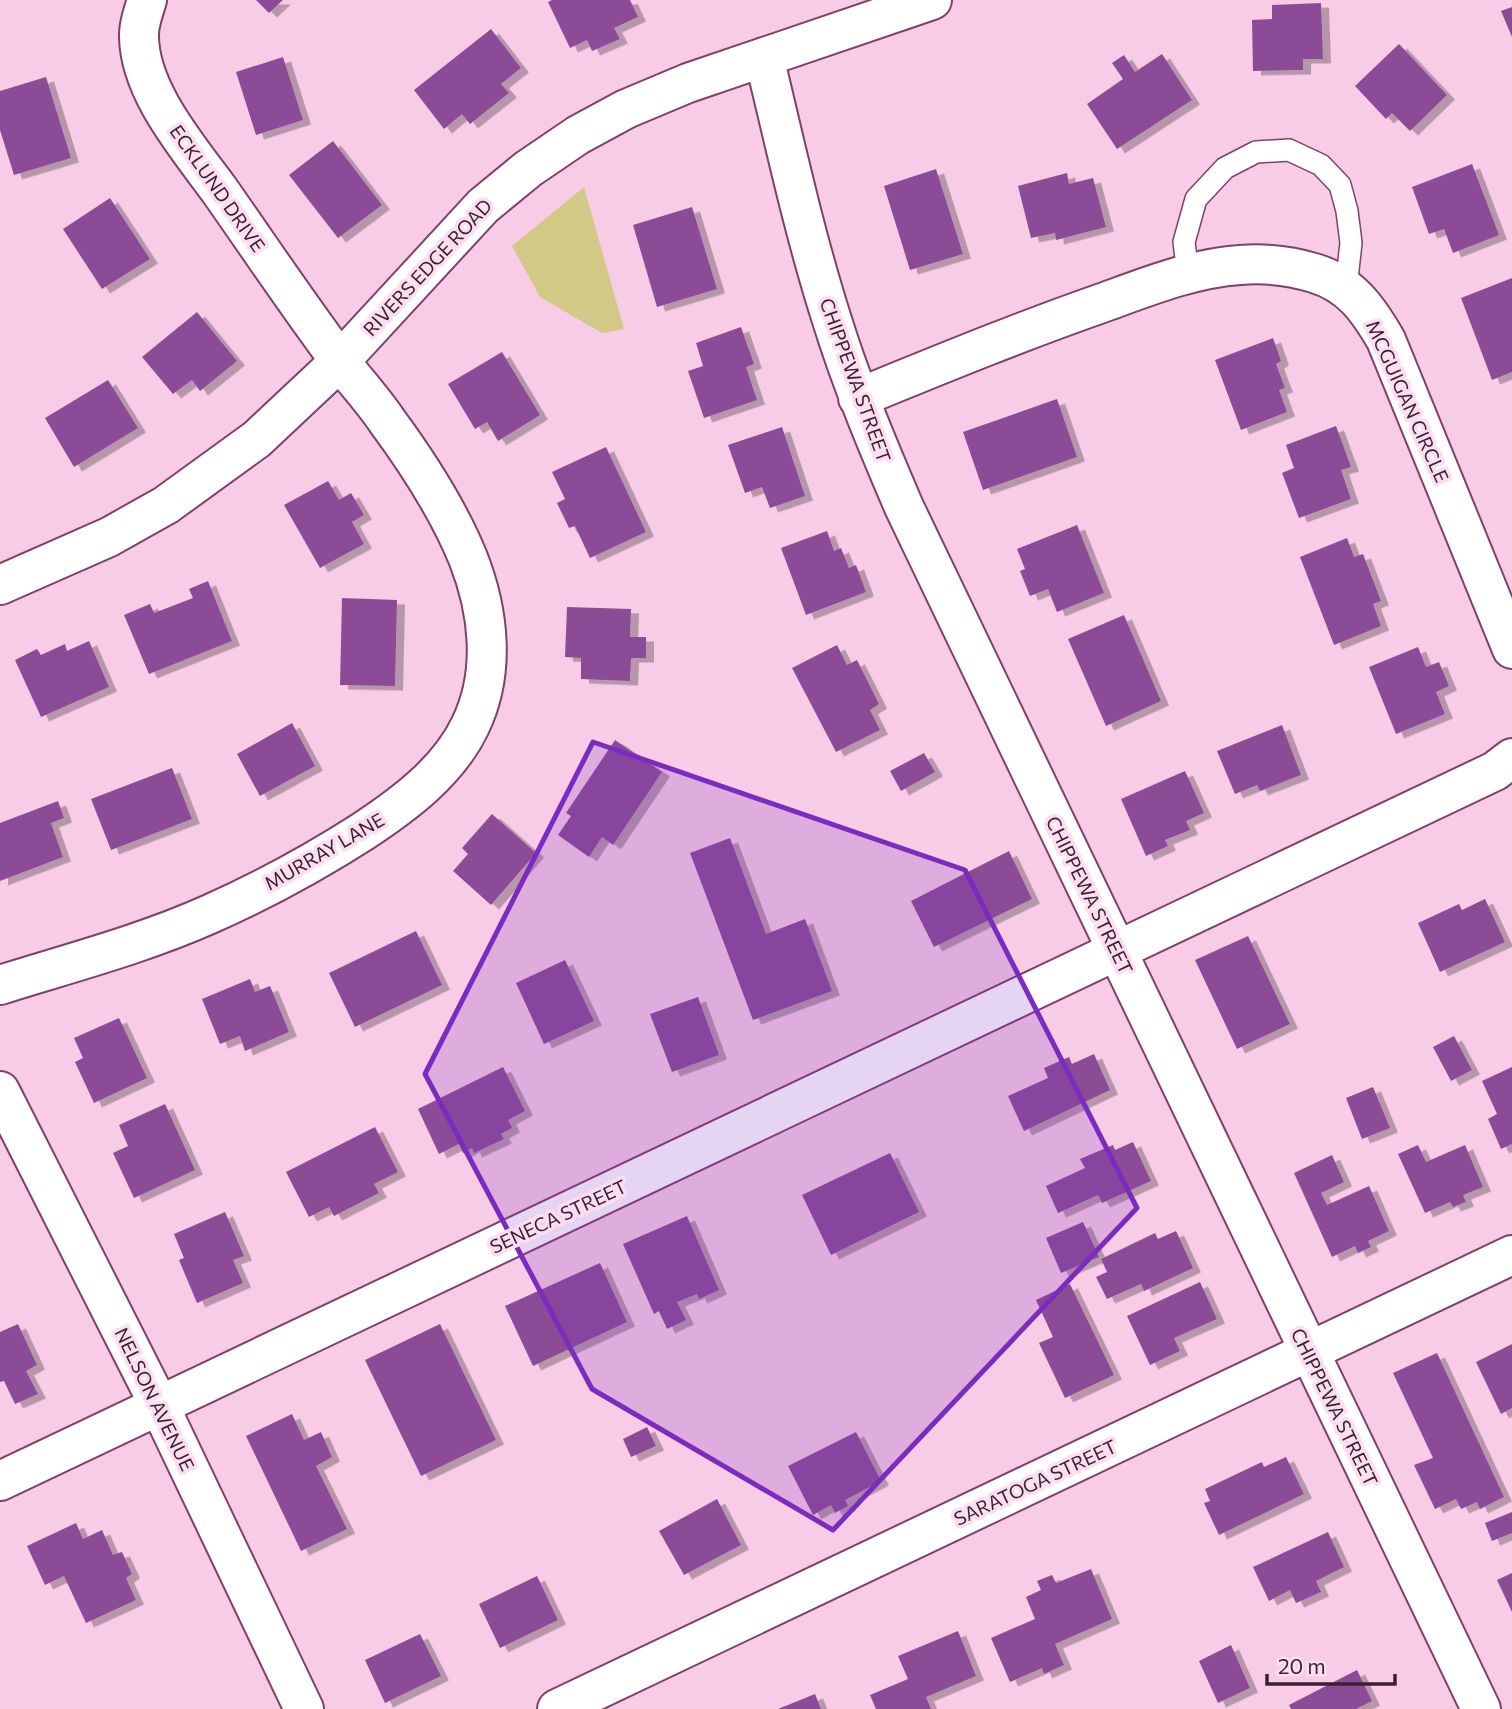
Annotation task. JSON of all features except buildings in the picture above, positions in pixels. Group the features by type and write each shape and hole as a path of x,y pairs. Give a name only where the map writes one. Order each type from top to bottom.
{"street":[{"name":"ECKLUND DRIVE","path":"147,0 139,31 143,71 164,111 340,361"},
{"name":"RIVERS EDGE ROAD","path":"0,585 109,537 166,505 257,439 340,361 483,206 528,169 578,135 626,108 688,83 932,0"},
{"name":"CHIPPEWA STREET","path":"764,57 830,316 858,398 904,507 1481,1709"},
{"name":"MCGUIGAN CIRCLE","path":"858,398 1027,329 1188,274 1240,265 1282,266 1317,274 1346,288 1368,309 1386,340 1512,649"},
{"name":"MURRAY LANE","path":"0,985 211,914 339,847 420,790 449,758 470,726 483,686 489,650 483,605 469,560 449,518 413,458 340,361"},
{"path":"1117,952 1495,771 1512,758"},
{"name":"SENECA STREET","path":"0,1481 1117,952"},
{"name":"NELSON AVENUE","path":"0,1091 159,1405 304,1709"},
{"name":"SARATOGA STREET","path":"557,1709 1512,1255"}],"lane":[{"path":"1188,274 1184,242 1196,199 1225,168 1256,152 1290,150 1321,164 1340,185 1352,243 1346,288"}],"highlighted area":[{"path":"593,742 965,870 1137,1208 833,1530 592,1389 425,1074"}],"shaded area":[{"path":"584,187 624,329 602,333 540,297 512,246"}]}
